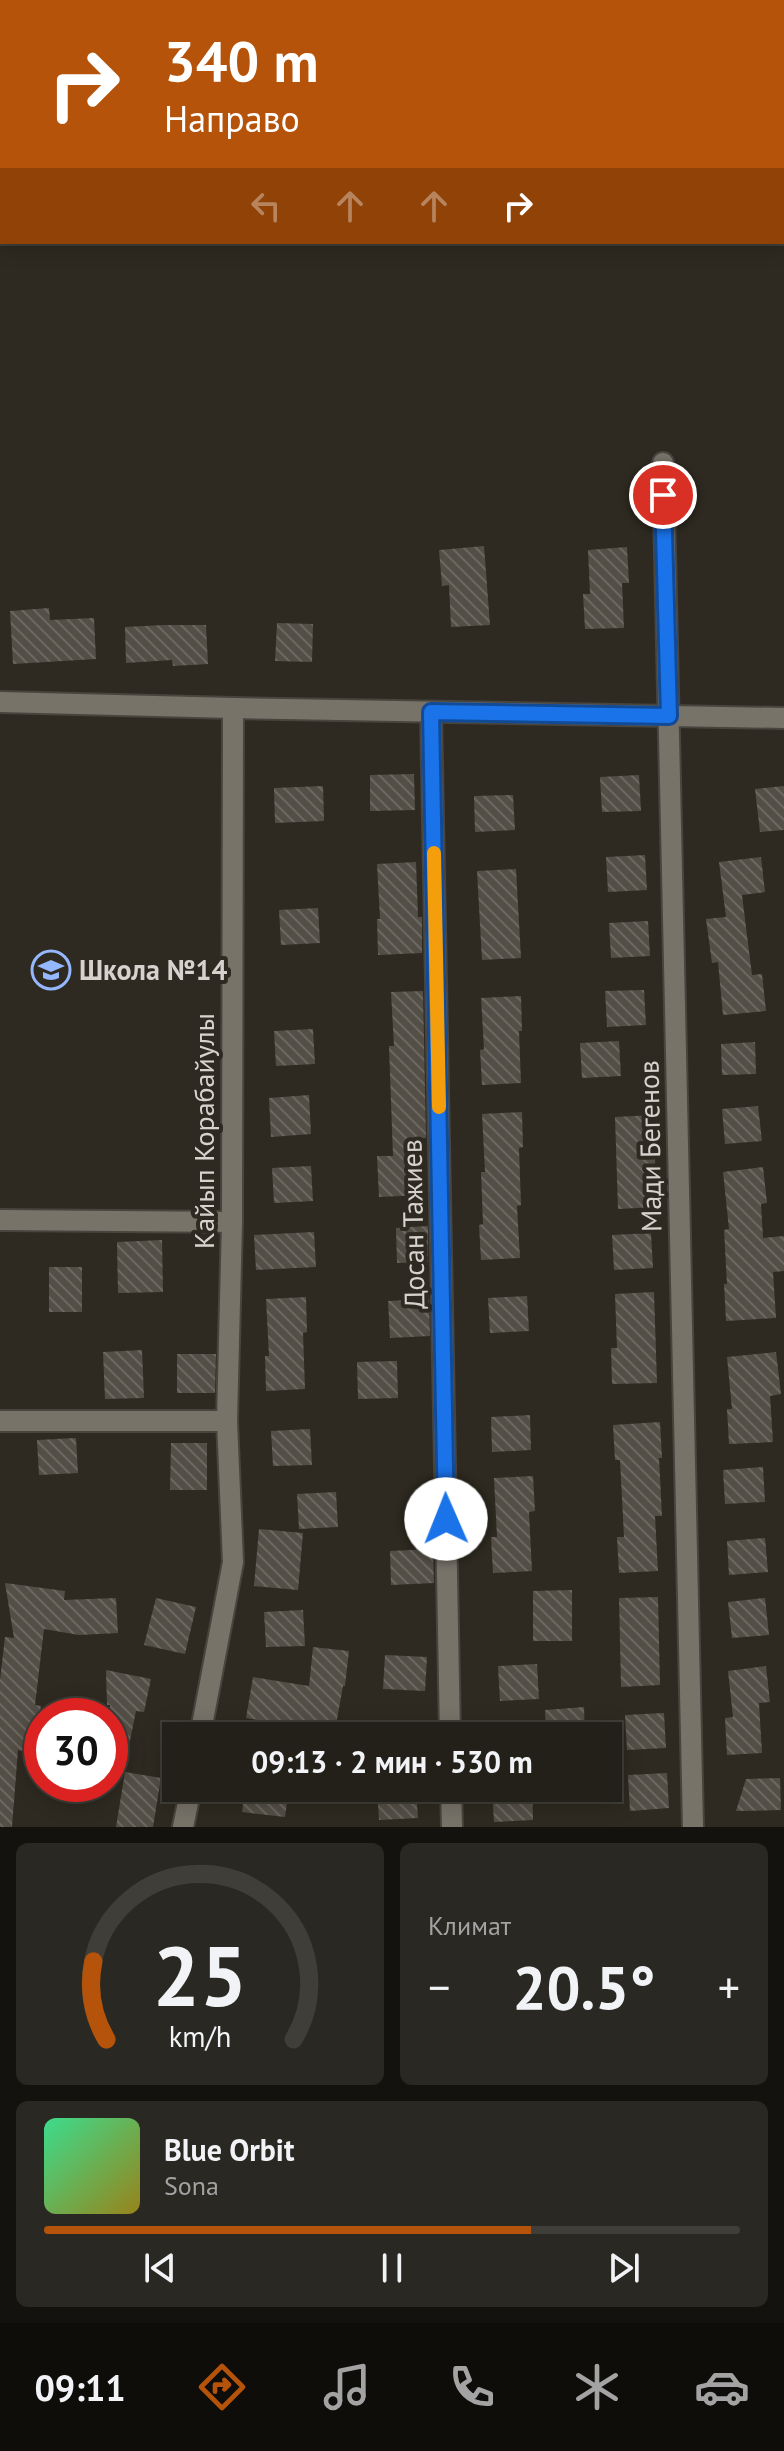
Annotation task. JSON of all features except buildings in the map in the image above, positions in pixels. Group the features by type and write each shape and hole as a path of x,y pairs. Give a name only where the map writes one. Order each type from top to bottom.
{"street":[{"name":"Мади Бегенов","path":"663,463 693,1827"},
{"path":"0,702 784,718"},
{"name":"Кайып Корабайулы","path":"203,1722 233,1562 227,1421 232,1222 233,708"},
{"name":"Досан Тажиев","path":"431,712 450,1722"},
{"path":"0,1220 232,1222"},
{"path":"0,1421 227,1421"},
{"path":"183,1827 188,1802"},
{"path":"451,1802 452,1827"}],"slow traffic":[{"path":"434,853 439,1107"}],"place":[{"name":"Школа №14","path":"51,970"}],"route":[{"path":"446,1519 431,712 669,716 663,495"}]}
